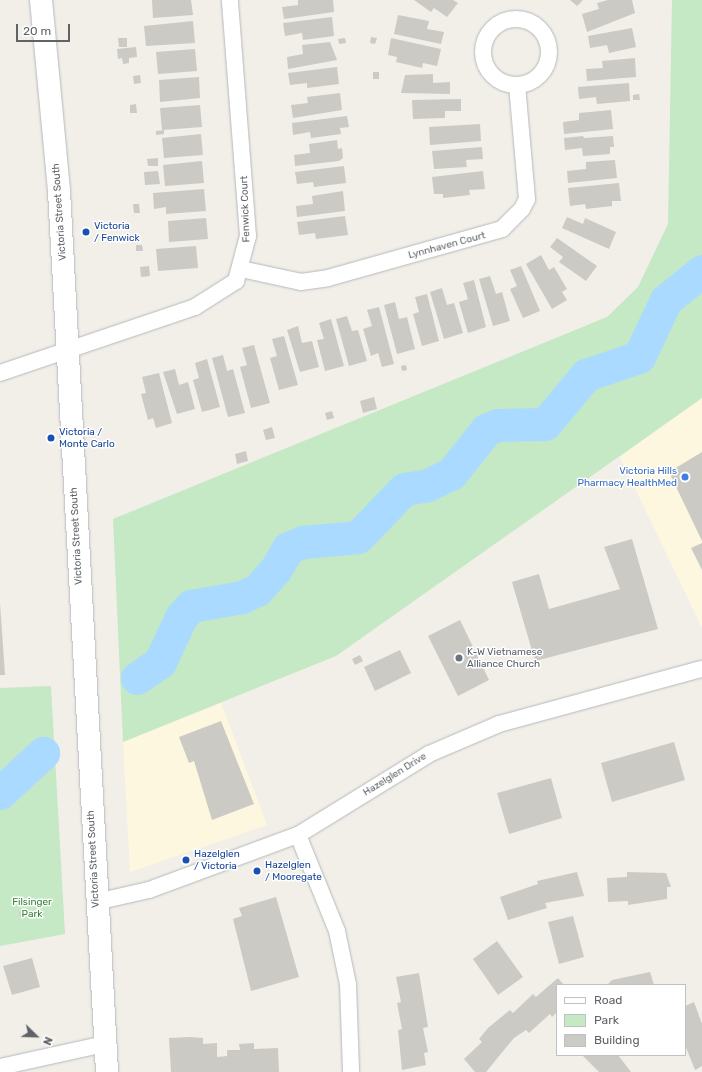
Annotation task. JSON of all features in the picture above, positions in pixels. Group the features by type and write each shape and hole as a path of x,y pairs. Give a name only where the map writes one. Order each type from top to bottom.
{"main road":[{"name":"Victoria Street South","path":"41,0 59,191 96,902 107,1072"}],"street":[{"name":"Fenwick Court","path":"0,373 68,352 195,307 224,291 241,269 248,236 230,0"},
{"path":"523,18 535,23 549,44 548,60 542,73 518,86 497,80 483,60 487,33 507,19 523,18"},
{"name":"Lynnhaven Court","path":"241,269 301,282 328,278 502,229 522,209 526,199 518,86"},
{"name":"Hazelglen Drive","path":"96,902 150,890 298,835 429,754 499,724 702,669"},
{"path":"298,835 338,938 348,984 351,1072"},
{"path":"0,1067 105,1044"}],"shaded area":[{"path":"702,398 702,628 620,457"},
{"path":"221,703 267,825 130,872 123,742"}],"green space":[{"path":"672,0 702,0 702,398 336,656 123,742 113,519 607,317 638,287 668,224"},
{"name":"Filsinger Park","path":"51,686 65,934 0,946 0,688"}],"building":[{"path":"152,0 191,0 193,15 153,18"},
{"path":"298,0 333,0 334,12 284,19 282,7 298,5"},
{"path":"414,0 453,0 458,3 447,17 434,8 431,12"},
{"path":"570,0 583,0 577,6"},
{"path":"608,0 632,0 635,13 587,32 582,14 599,9 597,3"},
{"path":"398,15 429,21 427,29 444,32 441,44 394,34"},
{"path":"332,17 334,36 303,40 302,33 285,36 283,23"},
{"path":"193,21 195,43 146,46 144,26"},
{"path":"632,28 636,47 609,53 607,45 590,48 588,36"},
{"path":"371,37 377,38 375,44 370,43"},
{"path":"118,38 127,38 127,47 119,47"},
{"path":"345,38 346,43 339,44 338,39"},
{"path":"391,38 441,49 437,66 423,63 422,68 396,62 397,57 388,55"},
{"path":"330,42 337,60 288,69 287,57 303,54 302,45"},
{"path":"136,47 137,57 129,58 129,63 123,64 122,58 118,59 117,49"},
{"path":"195,49 197,71 158,74 156,52"},
{"path":"635,58 636,77 587,81 586,69 603,68 602,61"},
{"path":"337,67 339,84 307,88 307,83 290,85 288,73"},
{"path":"373,72 379,72 379,79 373,79"},
{"path":"433,74 433,83 450,82 450,94 401,93 405,75"},
{"path":"140,75 141,83 134,84 133,76"},
{"path":"199,77 200,98 160,102 159,80"},
{"path":"629,83 630,101 597,104 596,97 579,99 578,87"},
{"path":"340,93 342,110 293,118 291,105 308,103 307,97"},
{"path":"639,94 640,100 633,100 633,95"},
{"path":"461,99 461,111 445,111 445,118 413,119 412,100"},
{"path":"136,104 137,113 130,113 130,105"},
{"path":"200,105 202,127 162,130 160,108"},
{"path":"611,110 613,129 564,134 563,122 579,120 579,113"},
{"path":"347,116 349,127 340,128 341,134 311,138 310,132 293,135 292,123"},
{"path":"480,124 481,141 430,145 429,127"},
{"path":"164,130 164,134 156,135 156,131"},
{"path":"201,134 203,155 164,158 162,138"},
{"path":"583,136 584,138 613,136 614,147 610,147 610,154 583,156 582,148 565,150 564,138"},
{"path":"337,140 338,149 342,148 343,158 339,161 295,166 294,155 310,153 309,144"},
{"path":"482,147 483,159 466,160 467,167 434,169 432,151"},
{"path":"158,158 158,166 148,166 147,159"},
{"path":"615,160 617,178 568,183 567,171 586,169 586,162"},
{"path":"202,161 204,183 165,186 163,165"},
{"path":"344,166 346,183 314,187 313,182 297,184 295,172"},
{"path":"158,171 160,184 145,185 144,172"},
{"path":"483,171 485,189 469,190 470,195 443,198 443,194 434,194 432,177"},
{"path":"619,183 621,201 612,201 612,206 586,209 585,204 570,206 568,188"},
{"path":"204,189 206,211 166,214 166,207 154,209 153,193"},
{"path":"343,191 345,211 297,217 296,206 313,204 312,196"},
{"path":"133,204 139,204 140,213 134,213"},
{"path":"345,216 348,235 316,239 315,233 299,235 297,222"},
{"path":"567,217 583,224 585,218 616,232 609,249 562,228"},
{"path":"206,218 208,239 169,242 168,221"},
{"path":"557,238 597,266 586,281 559,262 563,257 550,247"},
{"path":"136,245 142,245 143,251 136,251"},
{"path":"196,246 198,268 158,271 156,249"},
{"path":"541,255 549,270 554,267 567,289 562,292 567,300 552,309 526,264"},
{"path":"149,266 150,276 141,277 140,267"},
{"path":"521,266 540,311 523,318 510,289 517,286 510,270"},
{"path":"490,276 496,294 502,292 510,321 493,326 479,279"},
{"path":"474,280 486,327 468,333 459,302 468,299 463,283"},
{"path":"442,288 447,305 454,303 463,333 444,339 430,292"},
{"path":"427,294 439,341 422,346 413,314 419,312 415,297"},
{"path":"395,302 399,319 407,317 415,349 397,354 384,305"},
{"path":"379,307 394,364 382,367 378,353 371,356 363,329 372,326 367,310"},
{"path":"347,316 352,331 358,330 367,361 349,366 336,319"},
{"path":"331,319 344,366 325,371 317,340 324,339 319,323"},
{"path":"298,326 302,343 312,341 319,367 300,372 287,330"},
{"path":"284,336 298,385 279,390 270,358 277,356 272,339"},
{"path":"254,345 270,403 251,408 240,367 247,365 242,348"},
{"path":"223,355 227,371 233,369 245,413 228,417 212,358"},
{"path":"207,359 220,407 202,412 193,380 199,378 195,363"},
{"path":"406,365 407,370 402,371 401,366"},
{"path":"175,369 179,385 188,382 195,409 177,414 163,372"},
{"path":"159,373 172,423 156,428 153,418 148,420 141,394 146,393 142,377"},
{"path":"374,397 377,409 363,413 360,401"},
{"path":"332,411 334,418 327,420 325,413"},
{"path":"272,427 275,438 266,440 263,430"},
{"path":"246,451 248,461 237,464 235,454"},
{"path":"702,452 702,541 669,472"},
{"path":"632,539 658,629 535,661 512,582 539,574 549,609 620,589 604,547"},
{"path":"702,543 702,570 691,548"},
{"path":"0,603 5,675 0,675"},
{"name":"K-W Vietnamese Alliance Church","path":"460,620 489,680 458,696 428,636"},
{"path":"400,650 411,673 375,691 364,667"},
{"path":"360,655 363,661 355,665 352,659"},
{"path":"221,721 254,804 212,820 194,761 189,763 179,737"},
{"path":"674,742 685,780 612,802 601,763"},
{"path":"551,778 562,818 509,834 497,793"},
{"path":"577,872 584,896 545,903 547,908 508,920 500,897 538,884 537,881"},
{"path":"627,872 666,873 671,887 667,887 667,899 628,905 628,901 608,902 607,878 627,877"},
{"path":"276,897 299,977 251,991 233,919 242,916 239,908"},
{"path":"43,910 44,917 37,919 36,911"},
{"path":"26,911 26,916 20,917 19,912"},
{"path":"573,916 584,957 559,964 548,922"},
{"path":"497,941 523,977 498,995 473,959"},
{"path":"32,958 40,987 12,995 3,966"},
{"path":"650,972 654,984 608,984 612,980"},
{"path":"419,973 428,1027 423,1028 428,1052 424,1053 426,1065 402,1070 398,1030 402,1029 397,1003 401,1002 396,977"},
{"path":"558,978 563,984 556,984 556,1013 552,1017 550,1014 529,1033 526,1030 514,1038 486,1072 475,1072 464,1059 482,1042 479,1039 488,1028 510,1010 513,1013 533,994 536,997"},
{"path":"694,1002 702,1024 702,1066 695,1070 686,1048 686,1006"},
{"path":"169,1038 203,1038 203,1044 217,1043 217,1057 227,1056 227,1050 240,1050 239,1044 254,1043 254,1049 278,1048 279,1072 171,1072"},
{"path":"583,1056 619,1056 631,1072 599,1072"}],"waterway":[{"path":"137,678 160,662 181,617 191,606 242,597 257,590 276,569 288,548 303,542 358,537 404,489 428,485 451,474 486,430 498,425 545,424 586,375 639,357 666,300 702,271"},
{"path":"0,793 43,753"}],"place":[{"name":"Victoria / Fenwick","path":"86,232"},
{"name":"Victoria / Monte Carlo","path":"51,438"},
{"name":"Victoria Hills Pharmacy HealthMed","path":"685,477"},
{"name":"K-W Vietnamese Alliance Church","path":"459,658"},
{"name":"Hazelglen / Victoria","path":"186,860"},
{"name":"Hazelglen / Mooregate","path":"257,871"}]}
